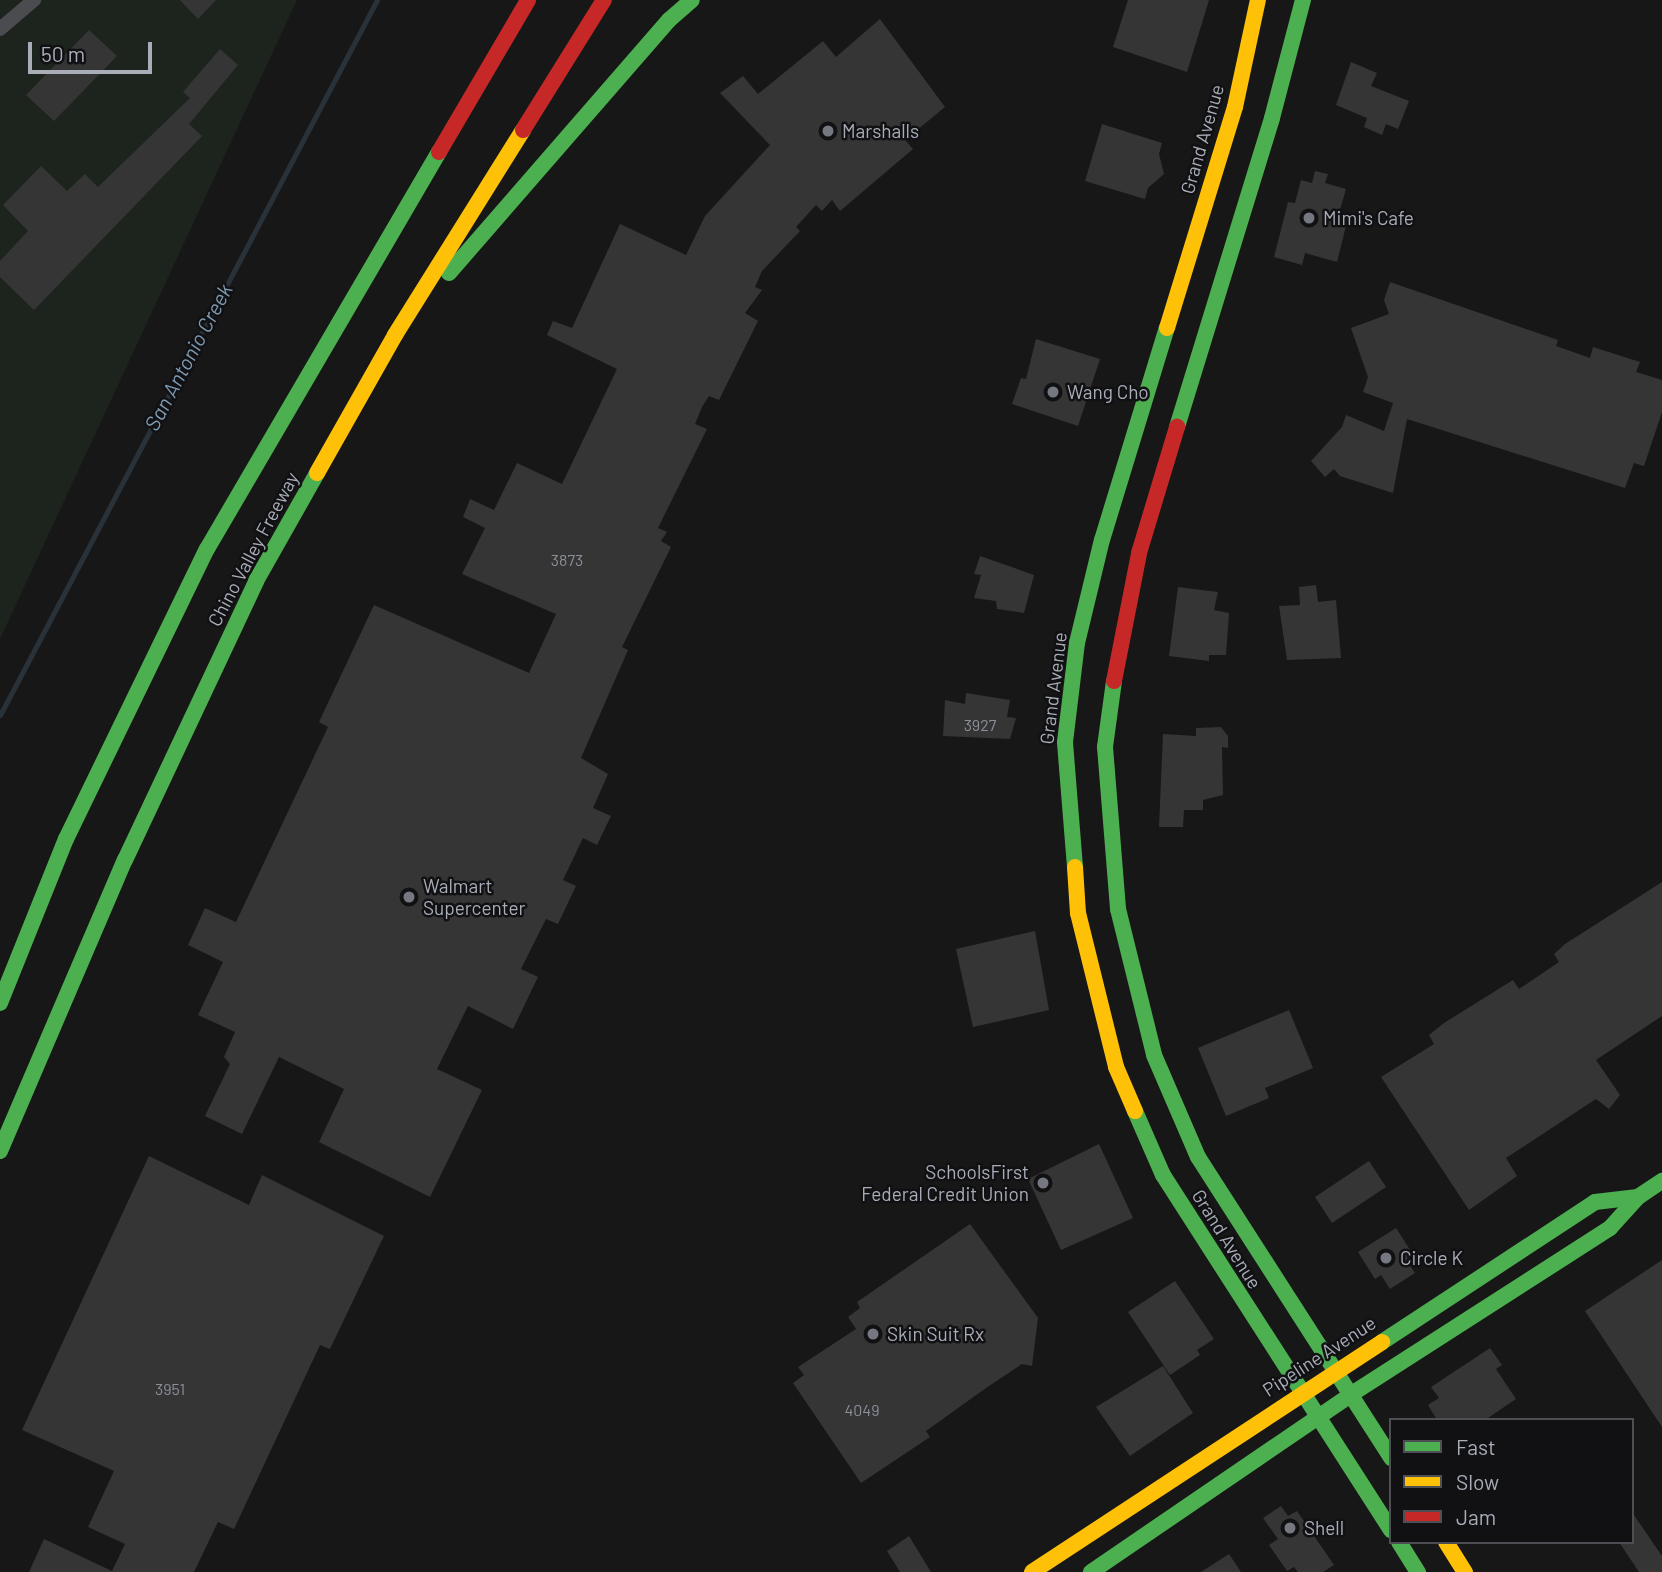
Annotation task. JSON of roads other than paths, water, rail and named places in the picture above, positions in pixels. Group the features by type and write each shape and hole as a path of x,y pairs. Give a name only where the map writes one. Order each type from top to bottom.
{"main road":[{"path":"511,27 517,0"},
{"name":"Chino Valley Freeway","path":"0,1003 66,839 207,548 528,0"},
{"name":"Chino Valley Freeway","path":"0,1151 125,860 256,581 395,335 604,0"},
{"path":"395,335 669,20 692,0"},
{"name":"Grand Avenue","path":"1258,0 1229,127 1102,540 1077,643 1065,742 1078,913 1116,1067 1163,1175 1389,1527"},
{"name":"Grand Avenue","path":"1303,0 1280,92 1139,553 1117,654 1105,747 1118,909 1154,1055 1198,1157 1389,1455"},
{"name":"Pipeline Avenue","path":"1091,1572 1350,1395 1610,1228 1638,1197 1662,1181"},
{"name":"Pipeline Avenue","path":"1032,1572 1302,1391 1595,1202 1638,1197"},
{"path":"1400,1544 1418,1572"},
{"path":"1447,1544 1465,1572"}],"street":[{"path":"0,29 34,0"}],"waterway":[{"name":"San Antonio Creek","path":"0,715 377,0"}],"place":[{"name":"Marshalls","path":"828,131"},
{"name":"Mimi's Cafe","path":"1309,218"},
{"name":"Wang Cho","path":"1053,392"},
{"name":"Walmart Supercenter","path":"409,897"},
{"name":"SchoolsFirst Federal Credit Union","path":"1043,1183"},
{"name":"Circle K","path":"1386,1258"},
{"name":"Skin Suit Rx","path":"873,1334"},
{"name":"Shell","path":"1290,1528"}]}
